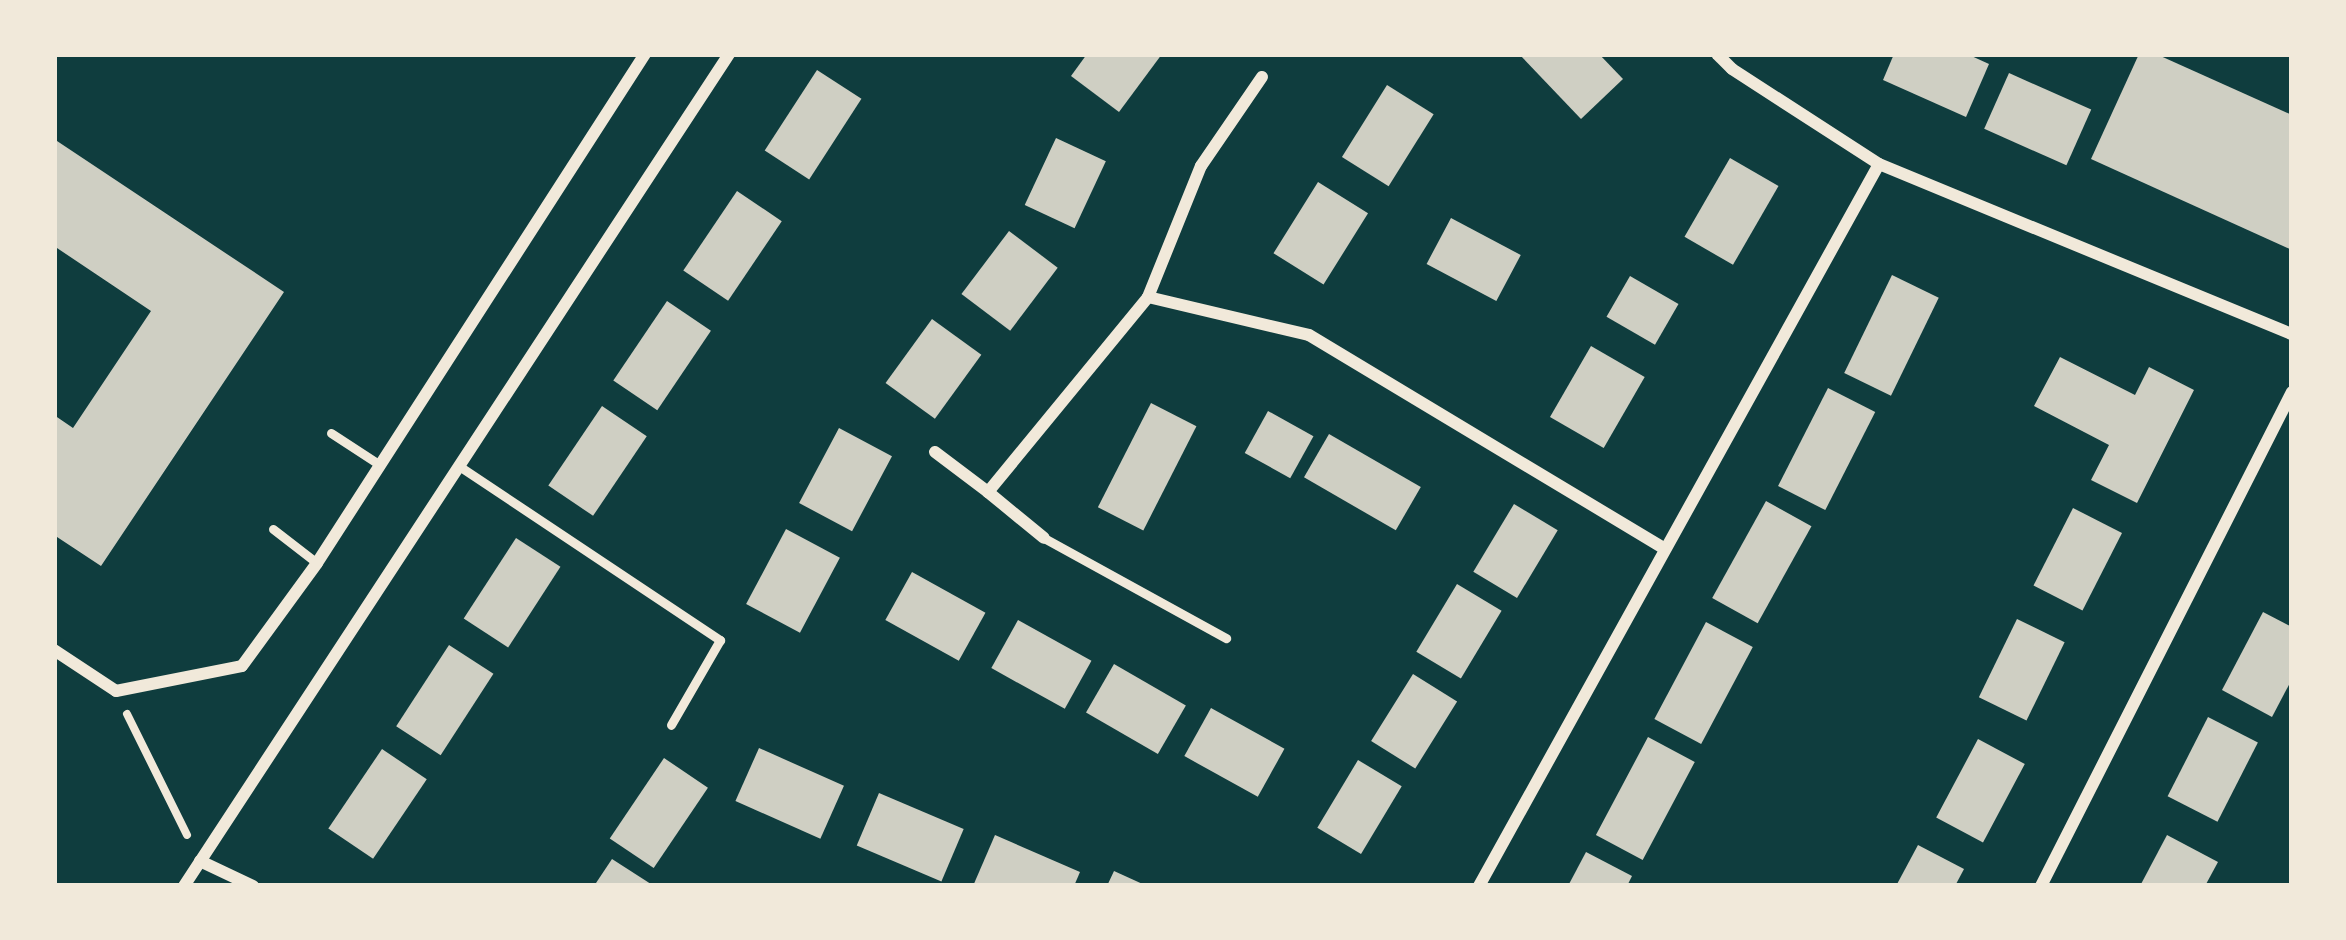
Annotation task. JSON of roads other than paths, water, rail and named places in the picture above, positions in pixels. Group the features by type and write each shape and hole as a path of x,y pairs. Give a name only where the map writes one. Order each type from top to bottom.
{"street":[{"path":"54,650 116,691 242,666 317,563 645,54"},
{"path":"184,886 729,54"},
{"path":"1718,54 1732,69 1879,164 2292,334"},
{"path":"988,492 1148,297 1201,166 1262,77"},
{"path":"1479,886 1879,164"},
{"path":"1148,297 1309,335 1666,549"},
{"path":"2042,886 2292,392"},
{"path":"934,452 1044,538"},
{"path":"200,861 253,886"}],"lane":[{"path":"331,433 380,465"},
{"path":"459,466 720,640 670,725"},
{"path":"273,529 317,563"},
{"path":"1044,538 1226,638"}]}
